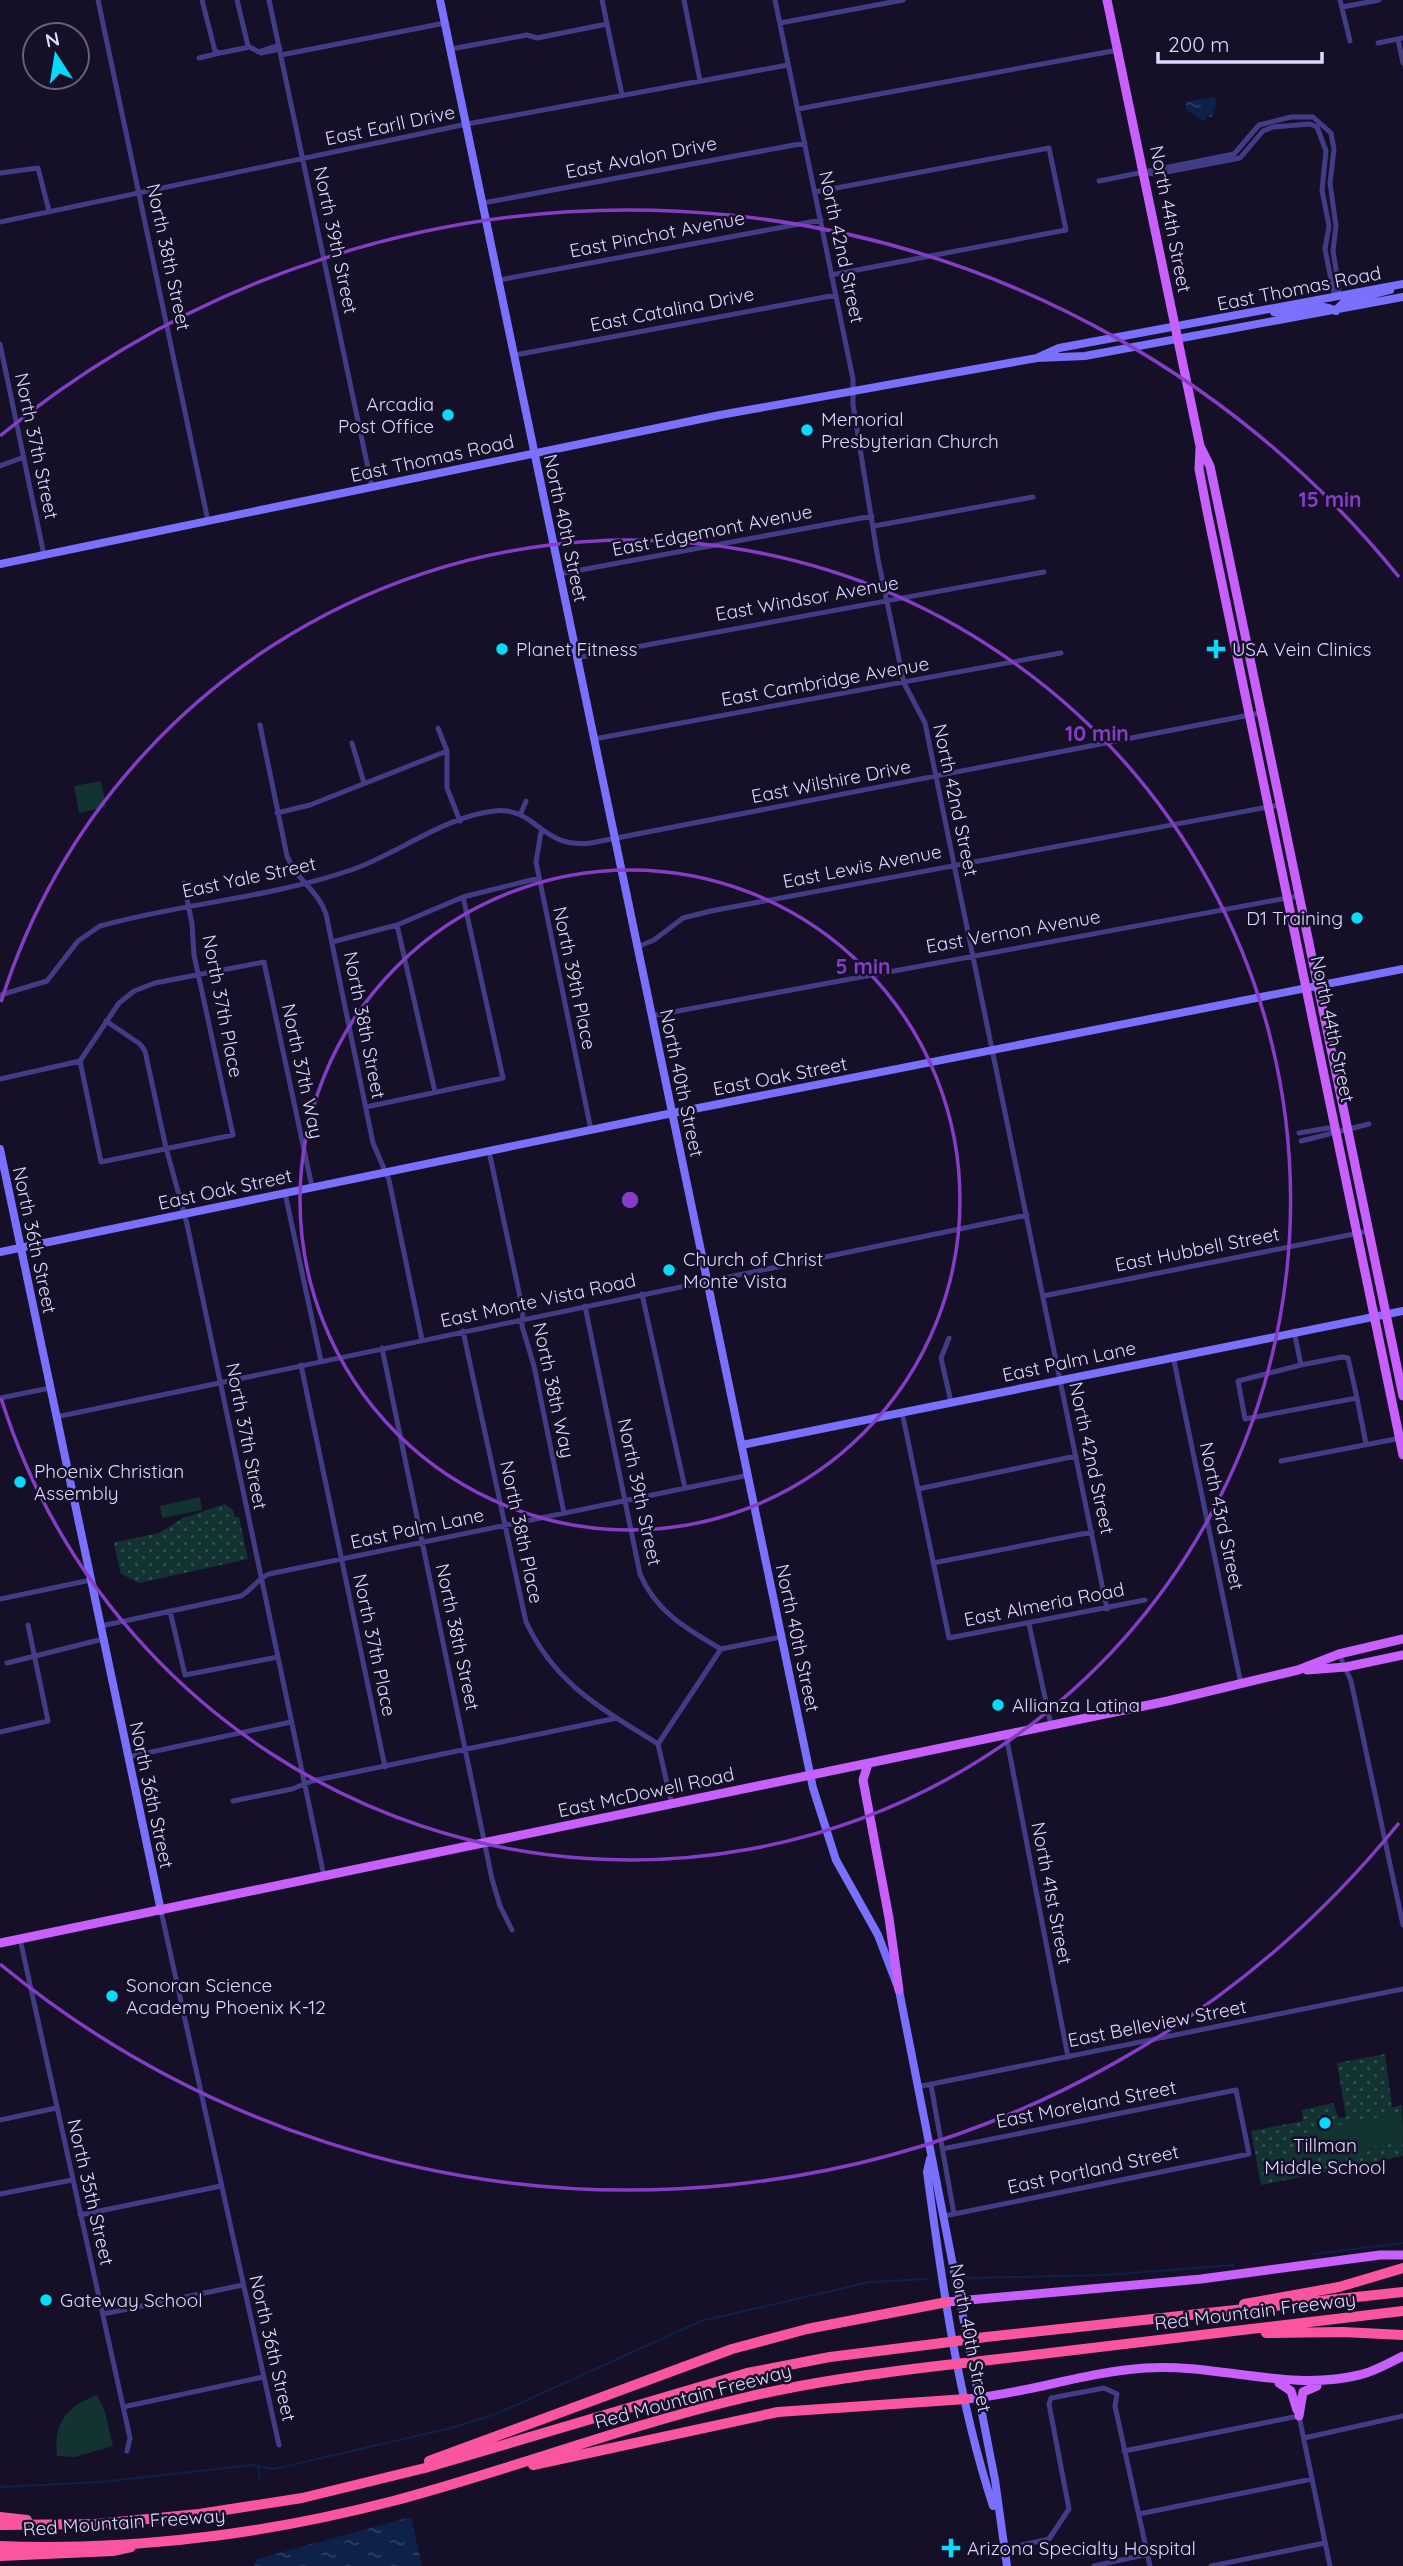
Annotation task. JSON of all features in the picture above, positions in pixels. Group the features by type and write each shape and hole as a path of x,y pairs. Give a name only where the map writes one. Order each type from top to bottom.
{"highway":[{"path":"1203,2313 1339,2287 1400,2269"},
{"name":"Red Mountain Freeway","path":"0,2525 96,2524 261,2505 383,2479 736,2376 830,2357 986,2337 1403,2292"},
{"path":"383,2479 716,2354 807,2329 947,2302"},
{"name":"Red Mountain Freeway","path":"0,2546 156,2541 235,2532 335,2514 491,2472 742,2398 820,2382 1403,2311"},
{"path":"1168,2340 1317,2332 1403,2335"},
{"path":"491,2472 560,2460 778,2412 966,2399"},
{"path":"0,2517 136,2520"},
{"path":"0,2556 113,2551 156,2541"}],"main road":[{"name":"North 40th Street","path":"440,0 810,1776 822,1824 836,1860 878,1935 899,1990 930,2159 928,2180 947,2302 966,2399 1007,2566"},
{"name":"North 44th Street","path":"1107,0 1200,446 1199,469 1268,808 1307,988 1369,1231 1403,1396"},
{"name":"East Thomas Road","path":"1037,358 1059,348 1401,285"},
{"path":"1264,310 1284,313 1324,306 1336,311 1345,302 1382,294 1401,285"},
{"name":"East Thomas Road","path":"0,564 534,452 853,391 1037,358 1066,359 1403,297"},
{"name":"North 44th Street","path":"1200,446 1210,466 1318,986 1357,1233 1403,1455"},
{"name":"East Oak Street","path":"0,1252 591,1130 1403,969"},
{"name":"North 36th Street","path":"0,1149 2,1170 21,1248 161,1910"},
{"name":"East Palm Lane","path":"742,1445 1403,1311"},
{"name":"East McDowell Road","path":"0,1943 1006,1735 1241,1684 1298,1670 1339,1654 1403,1639"},
{"name":"East McDowell Road","path":"1298,1670 1346,1667 1403,1655"},
{"path":"868,1764 863,1780 889,1917 899,1990"},
{"name":"North 40th Street","path":"930,2159 936,2171 995,2480 998,2521"},
{"name":"Red Mountain Freeway","path":"947,2302 1201,2279 1380,2255 1403,2255"},
{"path":"1299,2416 1300,2397 1307,2388 1336,2384 1403,2356"},
{"path":"966,2399 1135,2369 1203,2368 1306,2382 1359,2375"},
{"path":"1261,2376 1290,2389 1299,2416"}],"street":[{"name":"North 38th Street","path":"98,0 208,521"},
{"path":"202,0 211,44 220,53"},
{"path":"237,0 250,47 258,52 445,23"},
{"name":"North 39th Street","path":"270,0 372,487"},
{"path":"602,0 622,95"},
{"path":"684,0 700,80"},
{"name":"North 42nd Street","path":"775,0 853,379 852,405 886,599 904,683 922,714 936,777 1107,1609"},
{"path":"780,23 903,0"},
{"path":"1350,41 1341,4 1378,0"},
{"path":"451,49 527,35 537,38 607,24"},
{"path":"1378,43 1401,39 1403,63"},
{"path":"199,58 250,47"},
{"path":"797,109 1118,50"},
{"name":"East Earll Drive","path":"0,222 467,124 788,65"},
{"path":"1099,181 1143,172 1156,174 1231,161 1240,158 1263,131 1273,127 1310,124 1317,127 1326,151 1322,190 1329,226 1325,249 1332,290 1338,297"},
{"name":"East Avalon Drive","path":"483,203 805,143"},
{"path":"815,191 1049,148 1066,230 831,275"},
{"path":"0,173 38,168 49,211"},
{"name":"East Pinchot Avenue","path":"499,280 821,220"},
{"name":"East Catalina Drive","path":"515,355 835,295"},
{"name":"North 37th Street","path":"0,344 44,555"},
{"path":"0,466 24,457"},
{"path":"874,526 1032,498"},
{"name":"East Edgemont Avenue","path":"558,574 872,516"},
{"name":"East Windsor Avenue","path":"576,658 1044,572"},
{"name":"East Cambridge Avenue","path":"594,740 1061,653"},
{"path":"1237,661 1249,659"},
{"name":"East Wilshire Drive","path":"614,839 1260,713"},
{"name":"North 38th Street","path":"260,725 286,856 304,883 314,890 323,906 375,1150 386,1172 422,1340"},
{"path":"438,728 447,751 447,788 460,821"},
{"path":"352,743 364,783"},
{"path":"277,813 310,805 447,751"},
{"path":"526,801 521,813 541,832 572,844 614,839"},
{"name":"East Lewis Avenue","path":"637,947 654,940 682,918 1279,805"},
{"name":"East Yale Street","path":"0,995 47,981 78,941 100,926 304,883 351,870 460,821 493,811 521,813"},
{"name":"North 39th Place","path":"541,832 535,854 539,878 591,1130"},
{"path":"332,942 397,925 463,897 539,878"},
{"name":"North 37th Place","path":"166,1149 233,1135 198,974 184,883"},
{"name":"East Vernon Avenue","path":"651,1016 972,954 1298,896"},
{"path":"366,1107 503,1078 463,897"},
{"path":"397,925 435,1092"},
{"name":"North 37th Way","path":"198,974 264,962 312,1187"},
{"path":"0,1079 80,1061 119,1003 134,991 198,974"},
{"name":"North 37th Street","path":"106,1021 140,1044 145,1051 166,1149 184,1214 324,1876"},
{"path":"80,1061 101,1162 166,1149"},
{"path":"1300,1133 1370,1124"},
{"path":"1301,1141 1330,1135 1342,1129"},
{"name":"North 38th Way","path":"489,1151 564,1513"},
{"path":"285,1193 321,1361"},
{"name":"East Monte Vista Road","path":"56,1416 1027,1215"},
{"name":"East Hubbell Street","path":"1043,1296 1369,1231"},
{"path":"642,1294 685,1488"},
{"name":"North 39th Street","path":"585,1307 636,1558 646,1588 680,1625 721,1649"},
{"name":"North 38th Place","path":"463,1331 523,1614 537,1644 563,1679 659,1744"},
{"path":"1294,1331 1301,1365"},
{"path":"949,1338 941,1358 951,1402"},
{"name":"North 38th Street","path":"382,1348 495,1893 512,1930"},
{"name":"North 43rd Street","path":"1173,1356 1241,1684"},
{"path":"1357,1398 1250,1420 1242,1415 1238,1381 1301,1365 1342,1357 1348,1359 1357,1398 1366,1444"},
{"name":"North 37th Place","path":"301,1365 385,1767"},
{"path":"0,1398 50,1388"},
{"path":"902,1412 933,1563 1091,1532"},
{"path":"1280,1461 1401,1438"},
{"path":"918,1489 1076,1456"},
{"name":"East Palm Lane","path":"101,1626 241,1596 255,1587 261,1577 749,1475"},
{"name":"East Almeria Road","path":"933,1563 949,1638 1145,1600"},
{"path":"0,1599 91,1580"},
{"path":"170,1611 184,1675 278,1657"},
{"path":"1029,1624 1051,1725"},
{"path":"0,1732 48,1721 28,1625"},
{"path":"671,1805 659,1744 721,1649 782,1636"},
{"path":"7,1664 103,1639"},
{"path":"1339,1654 1346,1667 1403,1925"},
{"path":"233,1801 617,1718"},
{"path":"128,1757 291,1723"},
{"name":"North 41st Street","path":"1006,1735 1068,2057"},
{"name":"North 36th Street","path":"161,1910 279,2445"},
{"name":"North 35th Street","path":"20,1939 130,2438 127,2451"},
{"name":"East Belleview Street","path":"917,2087 1403,1989"},
{"path":"931,2085 954,2214"},
{"name":"East Moreland Street","path":"942,2149 1236,2090 1249,2154"},
{"path":"0,2120 56,2109"},
{"name":"East Portland Street","path":"944,2216 1249,2154"},
{"path":"0,2194 72,2180"},
{"path":"80,2215 221,2186"},
{"path":"103,2314 243,2285"},
{"path":"123,2407 263,2377"},
{"path":"1004,2549 1049,2539 1069,2509 1049,2404 1051,2398 1104,2388 1117,2394 1115,2406 1150,2566"},
{"path":"1124,2451 1299,2416 1330,2566"},
{"path":"1304,2438 1403,2416"},
{"path":"1139,2514 1312,2479"},
{"path":"1212,2566 1325,2543"},
{"path":"1094,2566 1148,2554"}],"green space":[{"path":"101,781 106,807 79,813 74,786"},
{"path":"200,1497 202,1510 162,1518 160,1506"},
{"path":"225,1504 233,1510 235,1517 239,1517 248,1559 139,1583 121,1574 114,1544 116,1542 159,1533 183,1518"},
{"path":"1385,2054 1392,2107 1402,2105 1403,2156 1261,2185 1251,2131 1303,2121 1302,2110 1333,2103 1339,2118 1346,2117 1337,2063"},
{"path":"1402,2113 1403,2141 1320,2158 1314,2130"},
{"path":"97,2395 105,2412 113,2446 75,2457 57,2456 57,2434 64,2417 70,2410"}],"water":[{"path":"1215,97 1216,105 1212,117 1206,117 1206,122 1187,111 1185,102"},
{"path":"411,2517 422,2566 254,2566 257,2559"}],"waterway":[{"path":"1314,2254 1403,2243"},
{"path":"966,2278 1107,2275 1234,2265"},
{"path":"0,2487 101,2482 252,2465 274,2469 451,2428 496,2414 701,2321 870,2282 927,2279"},
{"path":"258,2467 260,2478"}],"place":[{"name":"Arcadia Post Office","path":"448,415"},
{"name":"Memorial Presbyterian Church","path":"807,430"},
{"name":"Planet Fitness","path":"502,649"},
{"name":"USA Vein Clinics","path":"1216,649"},
{"name":"D1 Training","path":"1357,918"},
{"name":"Church of Christ Monte Vista","path":"669,1270"},
{"name":"Phoenix Christian Assembly","path":"20,1482"},
{"name":"Allianza Latina","path":"998,1705"},
{"name":"Sonoran Science Academy Phoenix K-12","path":"112,1996"},
{"name":"Tillman Middle School","path":"1325,2123"},
{"name":"Gateway School","path":"46,2300"},
{"name":"Arizona Specialty Hospital","path":"951,2548"}]}
